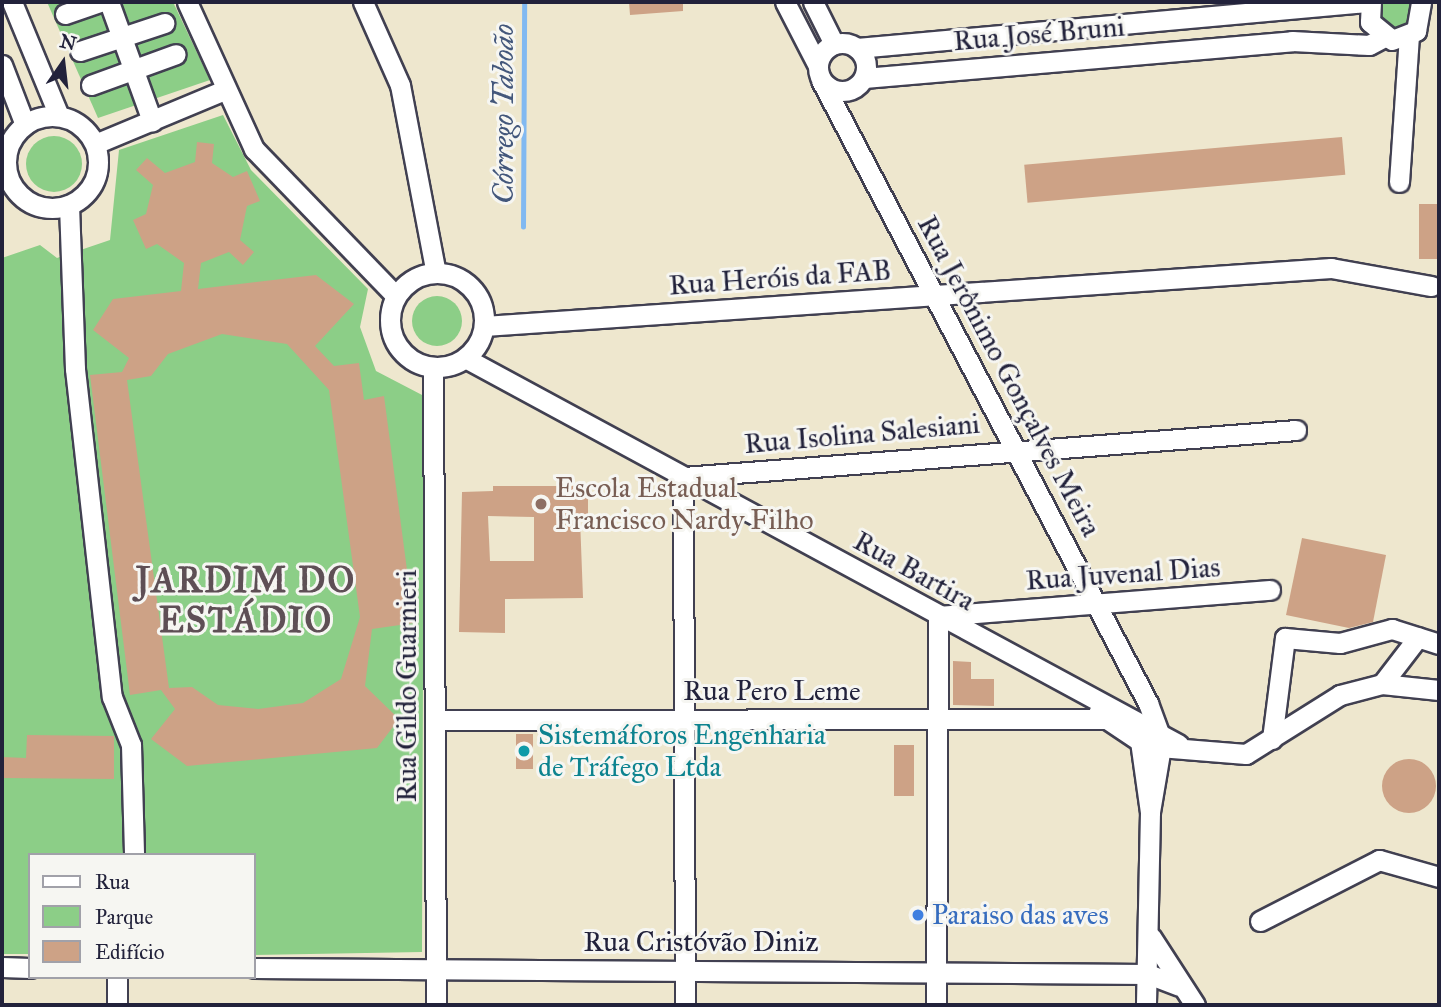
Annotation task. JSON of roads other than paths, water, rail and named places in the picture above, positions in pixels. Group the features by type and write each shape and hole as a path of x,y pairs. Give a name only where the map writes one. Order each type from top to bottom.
{"street":[{"path":"12,2 59,116 86,131 95,144 92,187 69,205 27,200 5,179 8,148 25,125 59,116"},
{"path":"65,14 99,2"},
{"path":"110,2 152,121"},
{"path":"187,2 254,149 396,296"},
{"path":"363,2 400,85 436,273"},
{"name":"Rua Jerônimo Gonçalves Meira","path":"785,2 846,128 1122,651 1166,741 1150,812"},
{"path":"813,2 834,44"},
{"path":"1369,2 1370,22 1384,37"},
{"name":"Rua José Bruni","path":"857,48 1236,7 1369,2"},
{"path":"1399,182 1423,30 1420,2"},
{"path":"80,51 164,23"},
{"name":"Rua José Bruni","path":"861,81 1292,41 1370,45 1384,37 1423,30"},
{"path":"834,44 819,72 842,91 861,81"},
{"path":"834,44 857,48 866,62 846,128"},
{"path":"90,85 176,54"},
{"path":"2,65 25,125"},
{"path":"95,144 226,90"},
{"path":"69,205 75,369 112,697 131,745 134,853"},
{"name":"Rua Heróis da FAB","path":"484,326 1331,268 1431,286"},
{"path":"436,273 459,278 476,293 484,326 466,358 433,367 398,348 389,322 396,296 413,279 436,273"},
{"name":"Rua Bartira","path":"466,358 1040,673 1138,720 1166,741"},
{"name":"Rua Gildo Guarnieri","path":"433,367 436,1005"},
{"name":"Rua Isolina Salesiani","path":"683,477 1296,430"},
{"path":"683,477 685,1005"},
{"name":"Rua Juvenal Dias","path":"938,616 1270,590"},
{"path":"936,1005 938,616"},
{"path":"1272,739 1282,640 1340,643 1392,629 1439,644"},
{"path":"1382,684 1418,636"},
{"name":"Rua Jerônimo Gonçalves Meira","path":"1122,651 1138,720 1150,812 1146,1005"},
{"name":"Rua Bartira","path":"1040,673 1139,741"},
{"path":"1139,741 1166,741 1246,754 1340,695 1382,684 1439,690"},
{"name":"Rua Pero Leme","path":"436,720 1107,719"},
{"path":"1260,921 1379,860 1439,877"},
{"name":"Rua Jerônimo Gonçalves Meira","path":"1149,933 1179,986 1195,1005"},
{"path":"2,968 28,968"},
{"name":"Rua Cristóvão Diniz","path":"256,968 1148,974"},
{"path":"1148,974 1179,986"},
{"path":"117,979 117,1005"}],"waterway":[{"name":"Córrego Taboão","path":"523,227 524,2"}],"place":[{"name":"Escola Estadual Francisco Nardy Filho","path":"541,504"},
{"name":"Sistemáforos Engenharia de Tráfego Ltda","path":"524,751"},
{"name":"Paraiso das aves","path":"918,915"}],"district":[{"name":"JARDIM DO ESTÁDIO","path":"246,601"}]}
